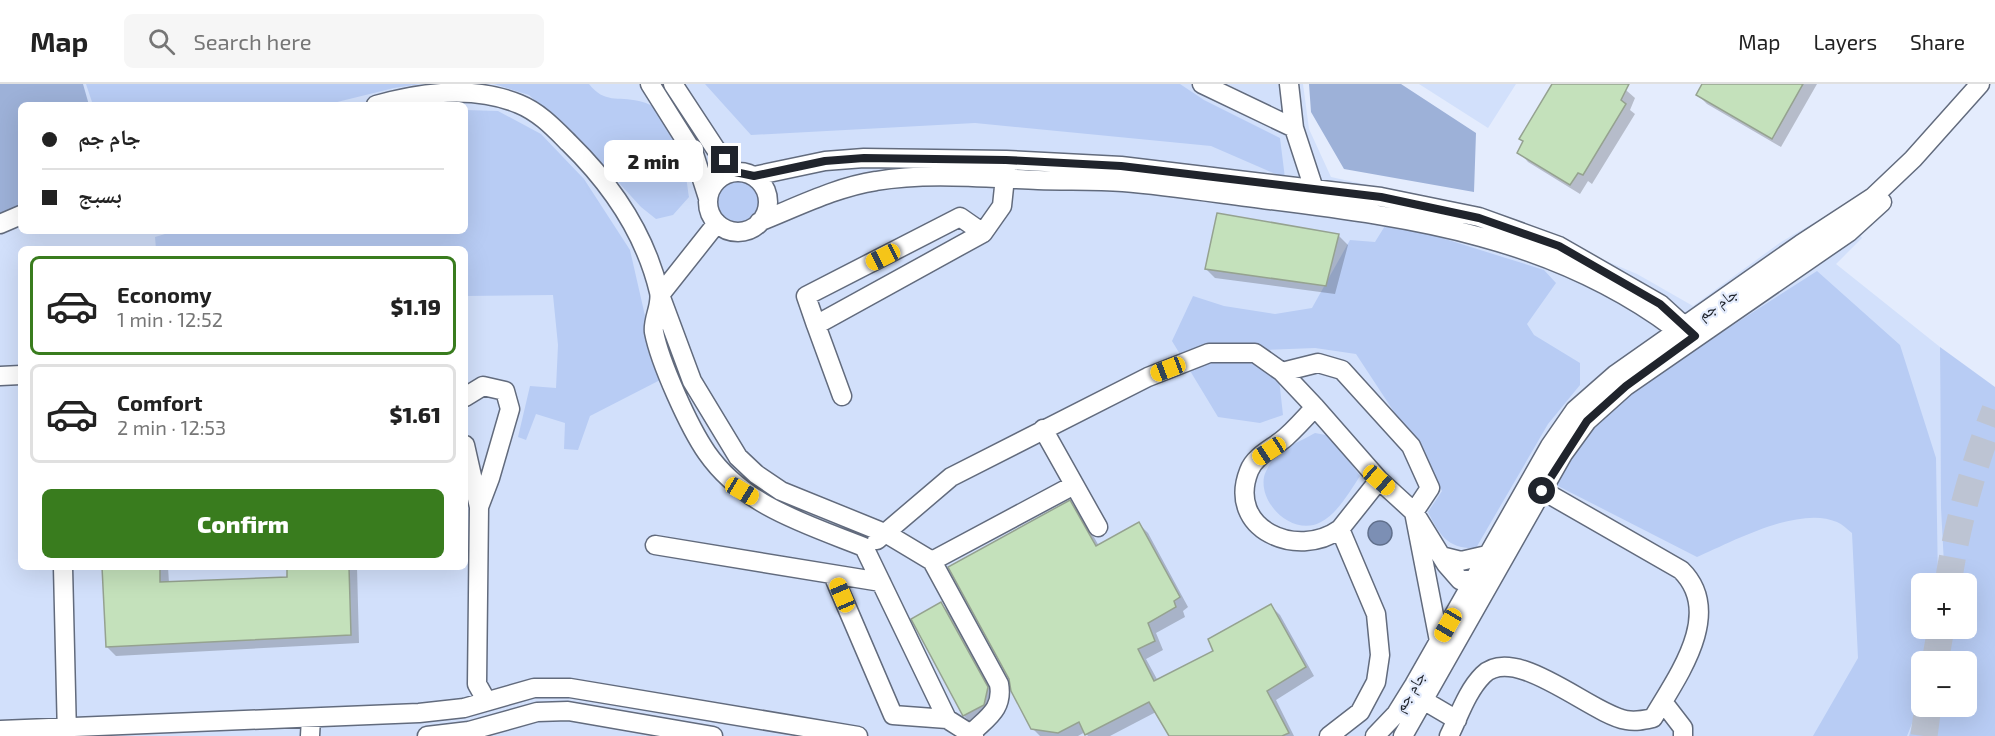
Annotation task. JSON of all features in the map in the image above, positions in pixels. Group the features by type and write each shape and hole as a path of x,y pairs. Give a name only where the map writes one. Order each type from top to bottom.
{"lane":[{"path":"636,84 653,89 694,154 708,198 708,207 717,223 725,229 743,231 759,222 834,192 874,181 1005,179 1123,182 1312,197"},
{"path":"673,84 715,148 735,172"},
{"path":"1202,84 1294,128"},
{"path":"1289,84 1294,128 1312,197"},
{"name":"جام جم","path":"1918,162 1980,84"},
{"name":"جام جم","path":"1403,736 1423,700 1487,555 1535,487 1587,421 1686,334 1849,232 1995,86"},
{"path":"391,102 425,95 461,92 519,104 547,121 602,177 638,232 660,295 654,331 683,385 725,440 756,474 781,491 810,505 887,534 932,561 999,684 1001,695 993,714 971,736 947,720 893,715 833,574"},
{"path":"708,198 717,180 735,172 754,176 825,161 864,158 1006,160 1121,166 1312,197 1447,226 1563,257 1660,304 1686,334"},
{"path":"816,325 983,233 1002,206 1006,160"},
{"path":"754,176 765,190 767,198 765,215 759,222"},
{"path":"0,225 18,216"},
{"path":"842,396 806,296 960,217 983,233"},
{"path":"660,295 717,223"},
{"path":"864,547 887,534 918,503 951,477 1043,429 1148,377 1209,353 1255,353 1282,372 1379,480 1414,512 1441,556 1460,580 1473,591 1456,600 1429,590"},
{"path":"1282,372 1317,363 1342,370 1411,446 1430,488 1414,512 1439,641"},
{"path":"0,376 18,375"},
{"path":"683,385 695,433 707,453 742,491 785,515 864,547 947,720"},
{"path":"468,395 483,386 505,391 510,409 479,507"},
{"path":"1315,407 1285,438 1255,460 1249,471 1246,497 1258,526 1274,537 1292,541 1318,542 1340,530 1379,480"},
{"path":"1043,429 1098,527"},
{"path":"468,458 479,507 477,684 489,699 499,721"},
{"path":"932,561 1074,484"},
{"path":"1423,700 1453,728 1470,693 1484,674 1509,666 1521,668 1605,713 1624,720 1640,721 1653,717 1690,656 1697,631 1695,586 1681,570 1535,487"},
{"name":"جام جم","path":"1375,736 1396,714 1535,487"},
{"path":"1329,736 1360,712 1376,682 1380,655 1376,614 1340,530"},
{"path":"655,545 880,582"},
{"path":"1441,556 1461,561 1487,555"},
{"path":"63,570 67,732"},
{"path":"0,730 67,732 419,713 464,708 534,688 570,688 858,736"},
{"path":"1662,702 1683,728 1683,736"},
{"path":"428,736 469,731 537,712 568,711 714,736"},
{"path":"310,736 311,718"}],"shaded area":[{"path":"0,84 83,84 88,102 18,102 18,206 0,214"},
{"path":"56,84 1303,84 1309,129 1331,177 1487,211 1637,274 1693,306 1781,242 1841,207 1862,238 1836,264 1940,347 1941,479 1946,573 1911,573 1911,639 1921,639 1921,651 1911,651 1911,717 1914,717 1909,736 0,736 0,199 18,190 18,234 468,234 468,102 63,102"},
{"path":"86,84 421,84 337,102 92,102"},
{"path":"494,84 589,84 606,97 639,101 652,106 663,115 677,140 682,155 689,197 673,215 656,219 641,207 609,172 529,95"},
{"path":"705,84 1180,84 1204,100 1280,138 1285,178 1211,146 975,123 751,135"},
{"path":"1309,84 1401,84 1476,133 1474,192 1344,169 1311,112"},
{"path":"1419,84 1516,84 1488,128"},
{"path":"468,110 498,111 541,134 584,179 630,250 651,342 666,377 590,416 578,450 564,449 565,423 536,414 526,440 518,437 530,386 556,388 558,345 553,295 468,296 468,246 156,246 155,237 165,234 468,234"},
{"path":"737,179 746,180 753,186 759,193 759,211 753,218 746,224 737,225 728,224 721,218 715,211 714,202 715,193 721,186 728,180"},
{"path":"1388,221 1544,270 1556,283 1527,324 1534,335 1580,363 1580,385 1548,424 1476,548 1466,548 1452,543 1437,528 1428,512 1442,491 1421,453 1356,354 1315,348 1265,350 1279,379 1283,415 1260,423 1218,417 1172,341 1193,296 1224,306 1275,314 1312,308 1350,240 1375,242"},
{"path":"1817,271 1900,345 1936,458 1938,573 1911,573 1911,639 1977,639 1977,573 1944,573 1941,508 1940,347 1995,387 1995,736 1909,736 1913,721 1907,736 1813,736 1858,658 1852,533 1839,523 1822,518 1804,518 1766,528 1697,557 1556,485 1588,429 1640,385"},
{"path":"1315,433 1331,436 1360,476 1343,501 1327,518 1311,526 1300,525 1280,516 1273,507 1264,488 1264,477 1276,456 1286,448"},
{"path":"1380,521 1389,524 1392,533 1389,542 1380,545 1371,542 1368,533 1371,524"}],"building":[{"path":"1552,84 1629,84 1621,100 1626,104 1583,175 1578,173 1570,185 1517,153 1523,141 1519,139"},
{"path":"1702,84 1803,84 1772,139 1696,95"},
{"path":"1217,213 1339,234 1326,286 1205,269"},
{"path":"1070,500 1096,546 1139,522 1180,597 1174,601 1176,607 1148,623 1155,641 1138,649 1154,681 1213,651 1208,639 1271,604 1306,667 1267,691 1289,733 1282,736 1169,736 1149,702 1085,735 1079,722 1058,733 1031,729 1011,691 1009,679 948,567"},
{"path":"102,570 160,570 160,582 287,577 287,570 349,570 351,635 106,647"},
{"path":"941,602 988,687 984,705 963,716 911,619"}],"tunnel":[{"path":"1950,573 1967,496 1995,410"},
{"path":"1937,651 1939,639"},
{"path":"1924,736 1927,717"}],"route":[{"path":"725,160 735,172 745,172 754,176 825,161 864,158 1006,160 1121,166 1381,197 1443,208 1568,249 1660,304 1686,325 1695,336 1626,386 1587,421 1563,454 1542,491"}]}
